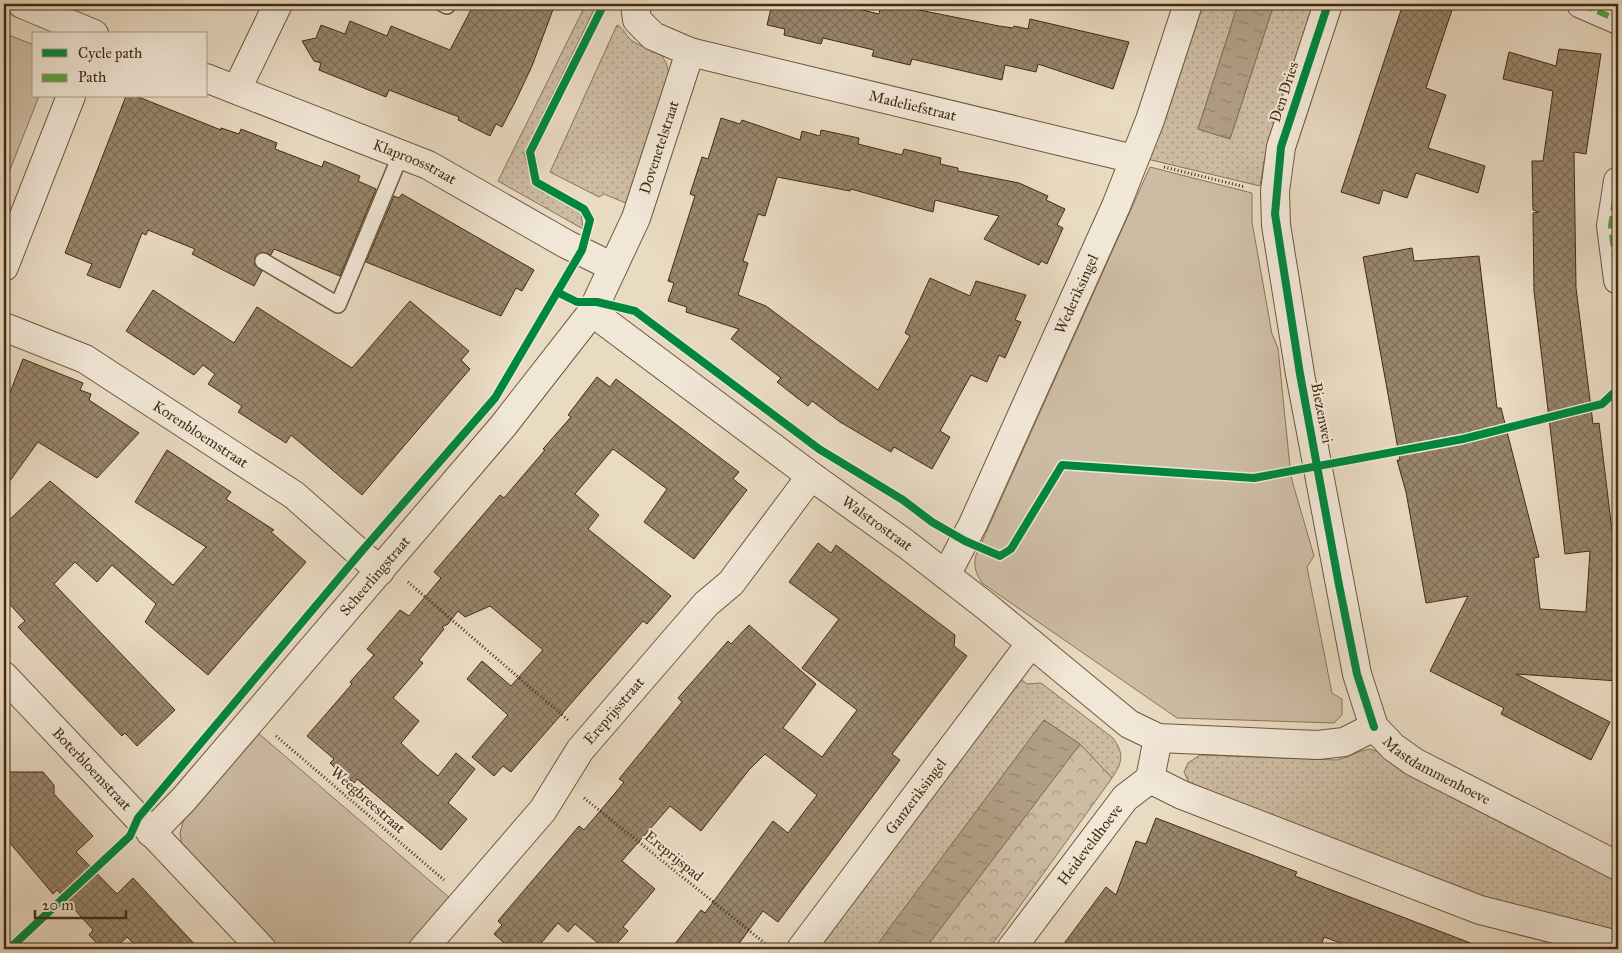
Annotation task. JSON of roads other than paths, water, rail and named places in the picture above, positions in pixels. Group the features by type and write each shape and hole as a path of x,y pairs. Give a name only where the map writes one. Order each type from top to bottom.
{"street":[{"path":"22,4 89,32"},
{"path":"237,90 278,4"},
{"path":"635,4 637,20 653,36 690,52"},
{"name":"Wederiksingel","path":"946,576 973,524 1116,206 1150,120 1188,4"},
{"name":"Den Dries","path":"1275,190 1281,147 1328,4"},
{"path":"1581,4 1618,20"},
{"name":"Madeliefstraat","path":"690,52 1134,159"},
{"name":"Dovenetelstraat","path":"592,312 636,218 690,52"},
{"name":"Klaproosstraat","path":"208,79 428,165 566,244 613,267"},
{"path":"4,267 70,98"},
{"path":"1618,181 1611,226 1618,280"},
{"name":"Biezenwei","path":"1275,190 1276,225 1300,374 1357,674 1374,727"},
{"name":"Walstrostraat","path":"592,312 946,576 1130,724 1158,738"},
{"name":"Scheerlingstraat","path":"151,833 184,799 503,426 592,312"},
{"name":"Korenbloemstraat","path":"4,327 84,359 171,415 294,495 380,571"},
{"name":"Ereprijsstraat","path":"423,949 542,810 590,739 706,604 731,583 811,476"},
{"name":"Ganzeriksingel","path":"801,949 1031,643"},
{"name":"Boterbloemstraat","path":"4,676 262,949"},
{"name":"Mastdammenhoeve","path":"1158,738 1318,745 1344,742 1374,727 1393,747 1414,762 1618,866"},
{"path":"1158,738 1150,779 1182,796 1480,910 1618,946"},
{"name":"Heideveldhoeve","path":"1011,949 1125,798 1150,779"}],"lane":[{"path":"443,4 447,6 448,4"},
{"path":"263,261 338,305 401,154"}],"water":[{"path":"1238,4 1274,4 1230,139 1198,129"},
{"path":"1044,720 1080,744 925,949 874,949"}]}
